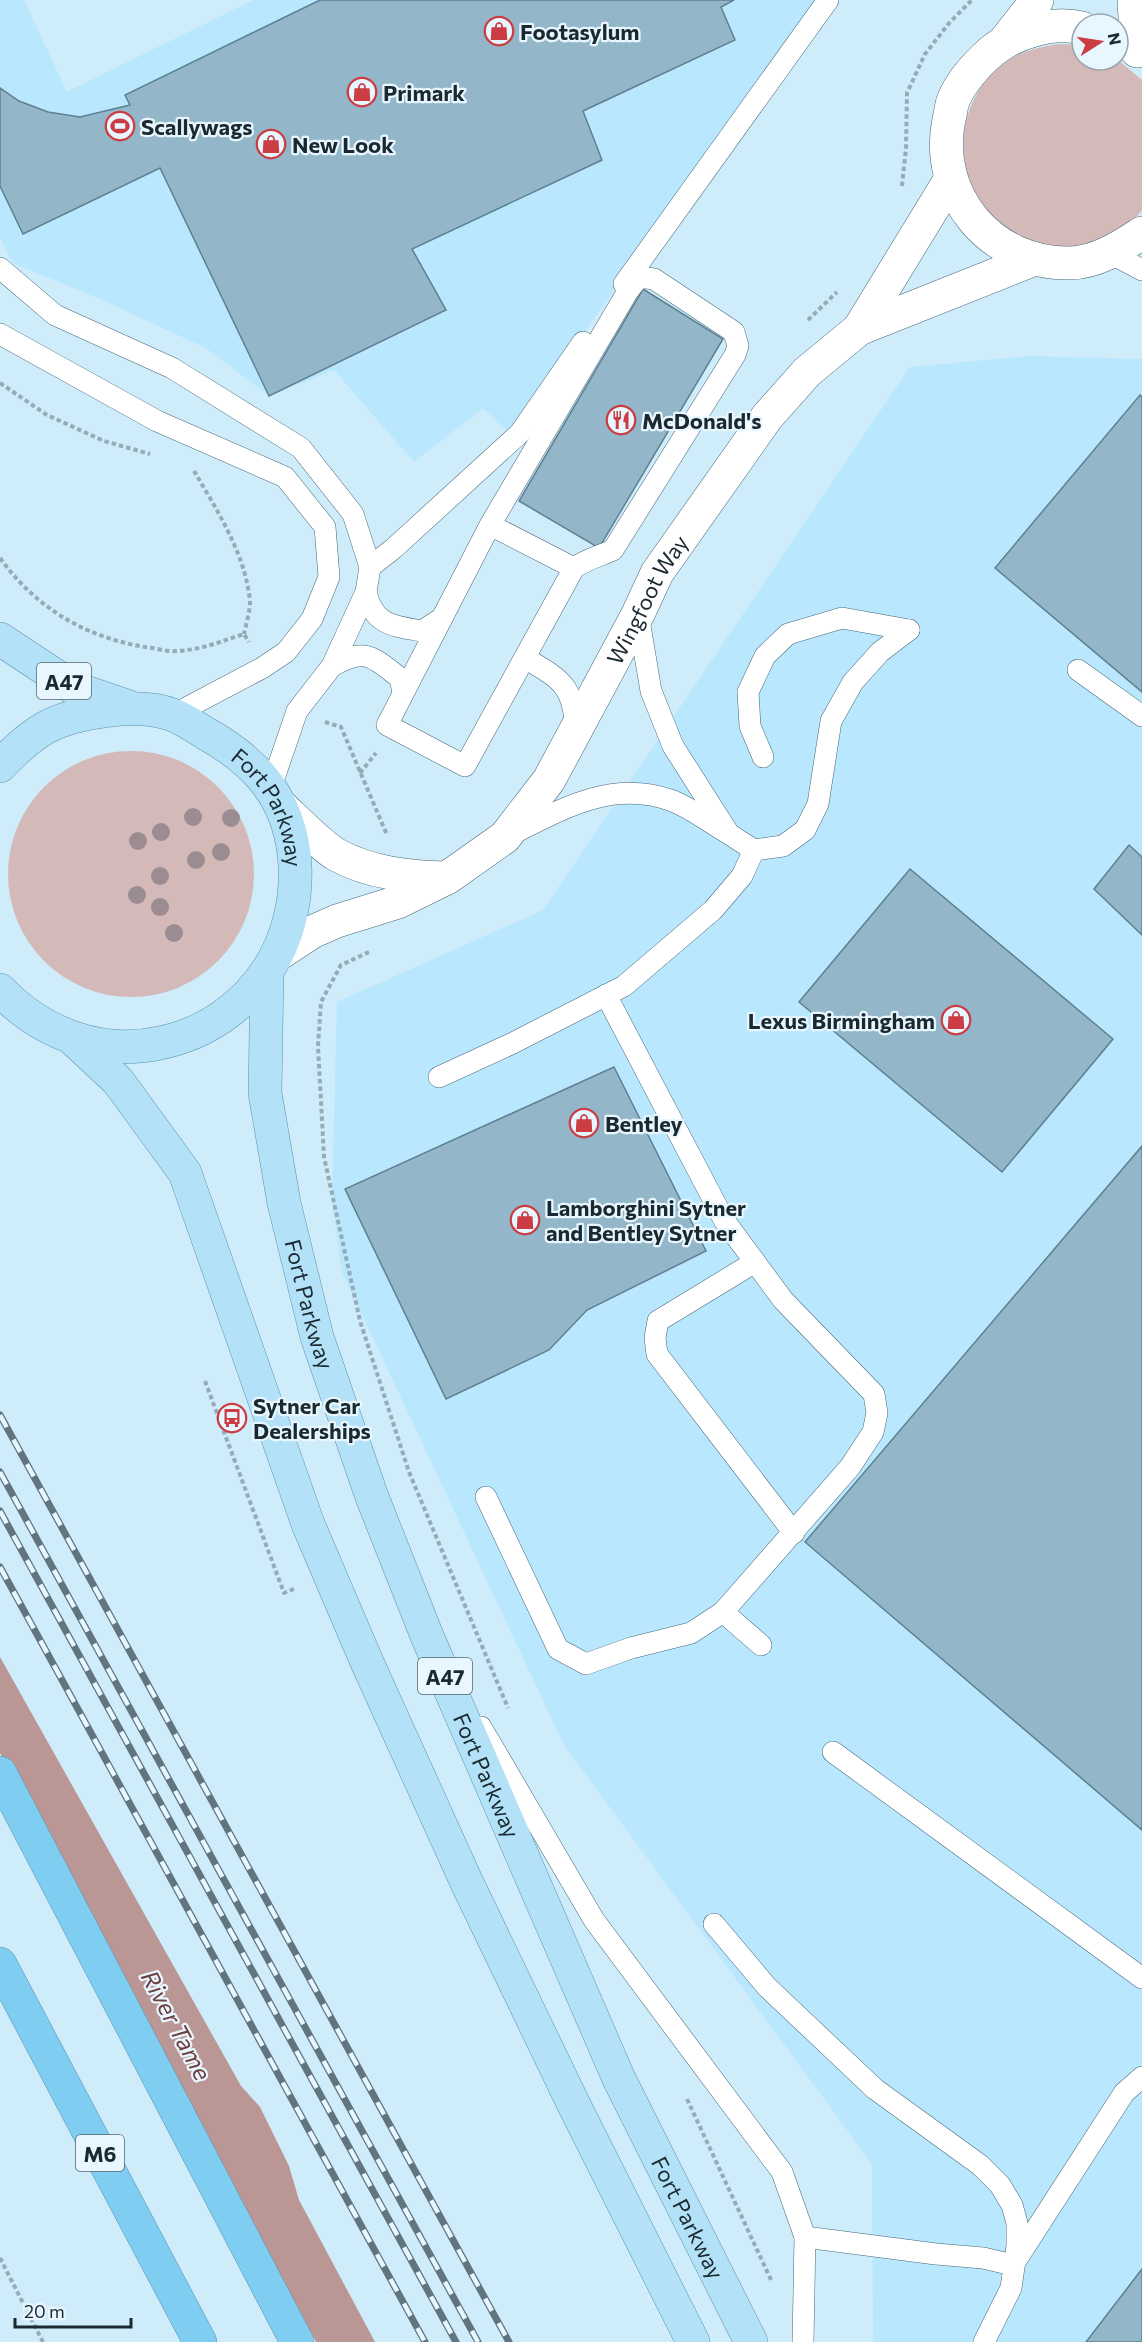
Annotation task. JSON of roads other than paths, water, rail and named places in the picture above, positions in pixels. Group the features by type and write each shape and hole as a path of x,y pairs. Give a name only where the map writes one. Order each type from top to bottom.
{"highway":[{"path":"0,1773 297,2342"},
{"name":"M6","path":"0,1964 200,2342"}],"main road":[{"name":"Fort Parkway","path":"0,639 74,688 135,709 173,714 224,744 242,758 260,776 275,798 290,836 295,872 295,900 290,922 272,963 259,984 235,1007 212,1024 174,1040 147,1046 115,1047 74,1039 38,1022 16,1006 0,990"},
{"name":"Fort Parkway","path":"0,766 18,747 45,728 73,717 135,709"},
{"name":"Fort Parkway","path":"272,963 265,1093 284,1203 317,1337 372,1497 428,1636 619,2079 751,2342"},
{"name":"Fort Parkway","path":"74,1039 118,1081 185,1173 308,1524 366,1660 472,1893 573,2103 693,2342"}],"street":[{"path":"1037,0 1005,41 973,67 953,101 945,140 950,180 969,215 998,243 1035,260 1073,263 1110,254 1142,233"},
{"path":"1132,49 1134,0"},
{"path":"1005,41 1037,29 1070,26"},
{"name":"Wingfoot Way","path":"859,329 950,180"},
{"name":"Wingfoot Way","path":"272,963 312,933 337,921 398,902 447,878 505,837 549,780 638,614 657,573 767,417 807,372 859,329 1035,260"},
{"path":"275,798 336,855 396,875 447,878"}],"lane":[{"path":"370,567 393,549 520,433 828,0"},
{"path":"1110,254 1142,270"},
{"path":"0,268 55,315 172,368 301,447 353,514 370,567 366,592 332,666 297,711 275,798"},
{"path":"639,278 654,279 734,332 738,346 735,355 613,550 598,557 588,558 574,568 465,766 387,725 490,525 628,291 639,278"},
{"path":"0,334 157,421 285,477 325,526 329,577 312,619 286,652 262,668 173,714"},
{"path":"490,525 574,568"},
{"path":"366,592 369,606 379,619 393,626 422,631 442,618"},
{"path":"638,614 651,691 673,746 729,834"},
{"path":"505,837 565,807 590,797 615,793 642,794 671,800 754,850 783,846 805,830 818,804 831,721 853,682 880,652 909,630 842,618 788,634 765,656 748,692 750,726 763,757"},
{"path":"332,666 351,655 367,655 400,678 403,692"},
{"path":"525,658 558,678 570,695 576,731"},
{"path":"1078,670 1142,716"},
{"path":"439,1077 513,1043 624,986 713,910 742,876 754,850"},
{"path":"486,1497 558,1649 586,1664 632,1648 691,1633 723,1612 850,1467 873,1432 877,1413 874,1394 783,1300 724,1220 606,995"},
{"path":"755,1262 658,1321 655,1338 657,1354 794,1533"},
{"path":"723,1612 761,1645"},
{"path":"428,1636 594,1920 782,2172 804,2237 803,2342"},
{"path":"833,1752 1142,1978"},
{"path":"714,1924 767,1987 875,2089 980,2165 1000,2185 1012,2205 1017,2223 1017,2246 1011,2288 984,2342"},
{"path":"1013,2265 1124,2093 1142,2077"},
{"path":"804,2237 983,2258 1013,2265"}],"water":[{"name":"River Tame","path":"0,1657 241,2086 260,2107 289,2166 299,2200 375,2342 316,2342 0,1753"}],"railway":[{"path":"0,1415 509,2342"},
{"path":"0,1472 478,2342"},
{"path":"0,1511 456,2342"},
{"path":"0,1567 425,2342"}],"place":[{"name":"Footasylum","path":"499,31"},
{"name":"Primark","path":"362,92"},
{"name":"Scallywags","path":"120,126"},
{"name":"New Look","path":"271,144"},
{"name":"McDonald's","path":"621,420"},
{"name":"Lexus Birmingham","path":"956,1020"},
{"name":"Bentley","path":"584,1123"},
{"name":"Lamborghini Sytner and Bentley Sytner","path":"525,1220"},
{"name":"Sytner Car Dealerships","path":"232,1418"}]}
